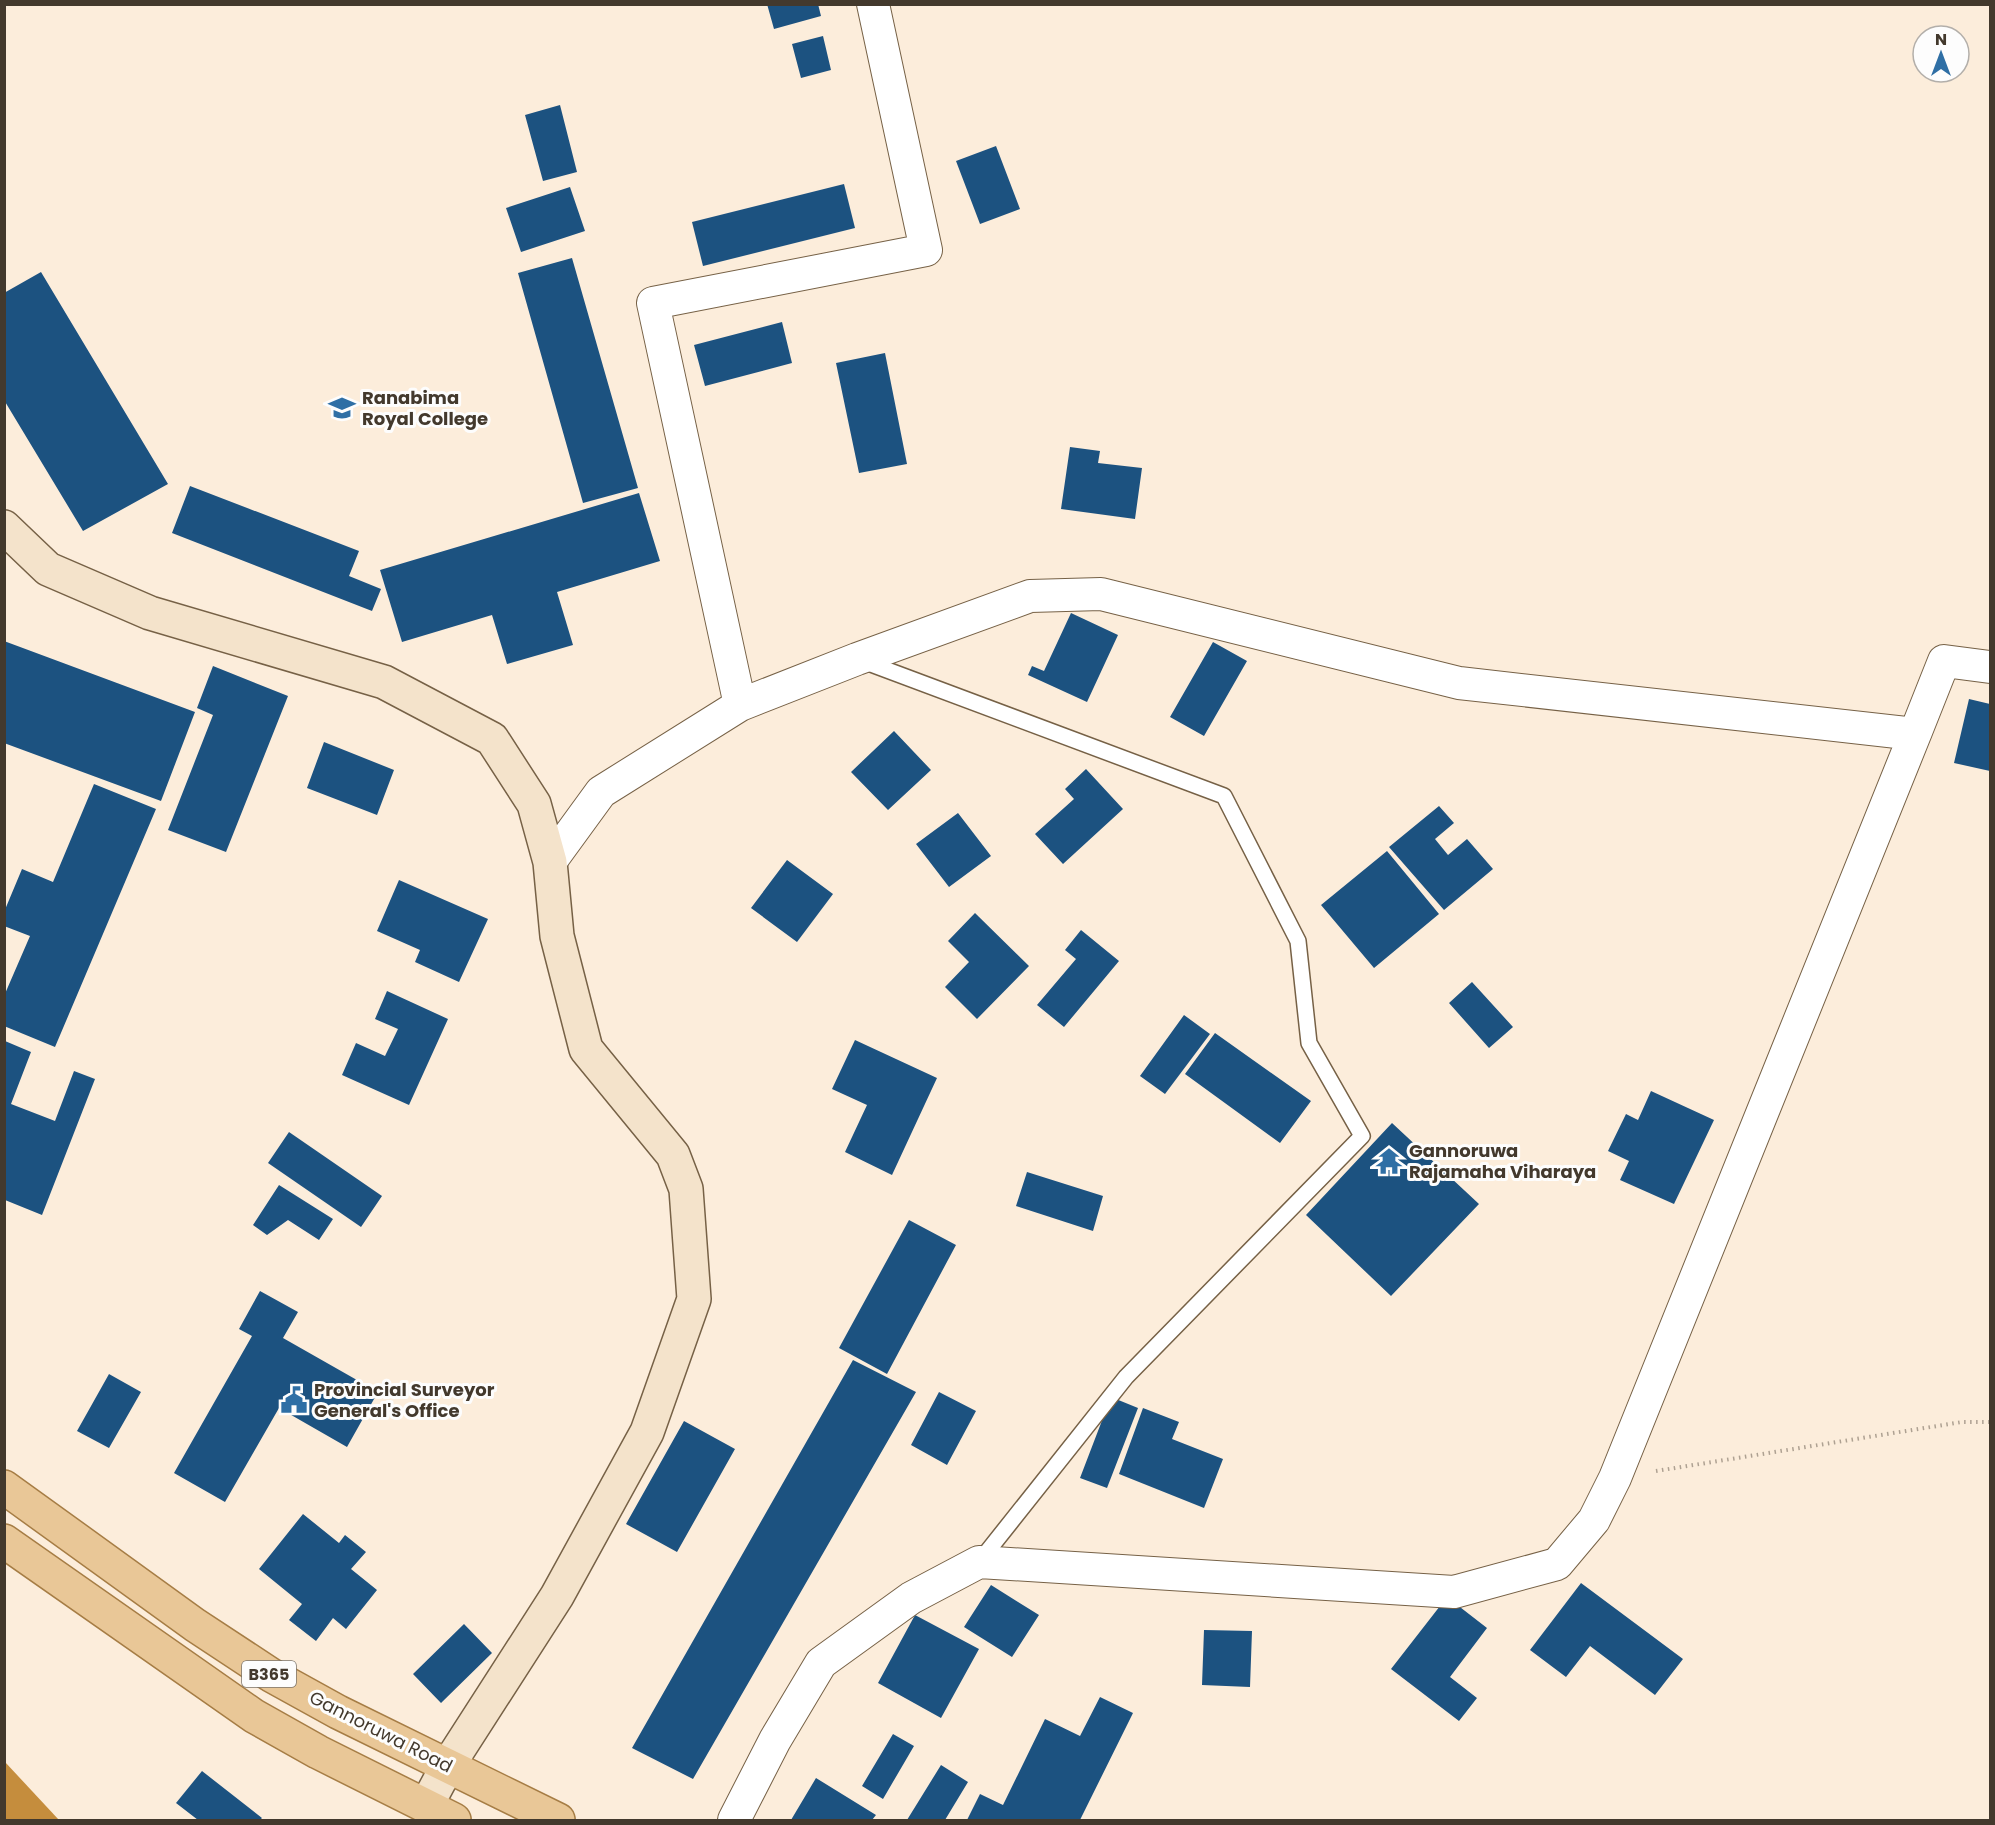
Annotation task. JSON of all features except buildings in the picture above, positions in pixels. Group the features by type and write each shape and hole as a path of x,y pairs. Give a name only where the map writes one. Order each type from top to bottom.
{"main road":[{"name":"Gannoruwa Road","path":"4,1487 195,1625 271,1675 338,1712 558,1821"},
{"name":"B365","path":"4,1541 254,1716 318,1752 440,1813"}],"street":[{"path":"740,705 653,303 926,250 873,4"},
{"path":"4,527 48,569 129,605 150,614 384,682 492,739 534,804 550,862 556,936 586,1049 673,1155 686,1189 694,1299 647,1432 556,1596 447,1767 440,1813"},
{"path":"550,862 601,792 740,705 857,659 1030,596 1101,594 1459,683 1915,735"},
{"path":"734,1821 775,1740 821,1663 911,1598 979,1562 1454,1592 1557,1564 1594,1520 1615,1478 1944,661 1990,667"}],"lane":[{"path":"857,659 1224,796 1298,941 1309,1043 1362,1136 1126,1377 979,1562"}],"path":[{"path":"1615,1478 1962,1422 1990,1422"}],"shaded area":[{"path":"5,1762 59,1820 5,1820"}],"place":[{"name":"Ranabima Royal College","path":"342,408"},
{"name":"Gannoruwa Rajamaha Viharaya","path":"1389,1161"},
{"name":"Provincial Surveyor General's Office","path":"294,1400"}]}
